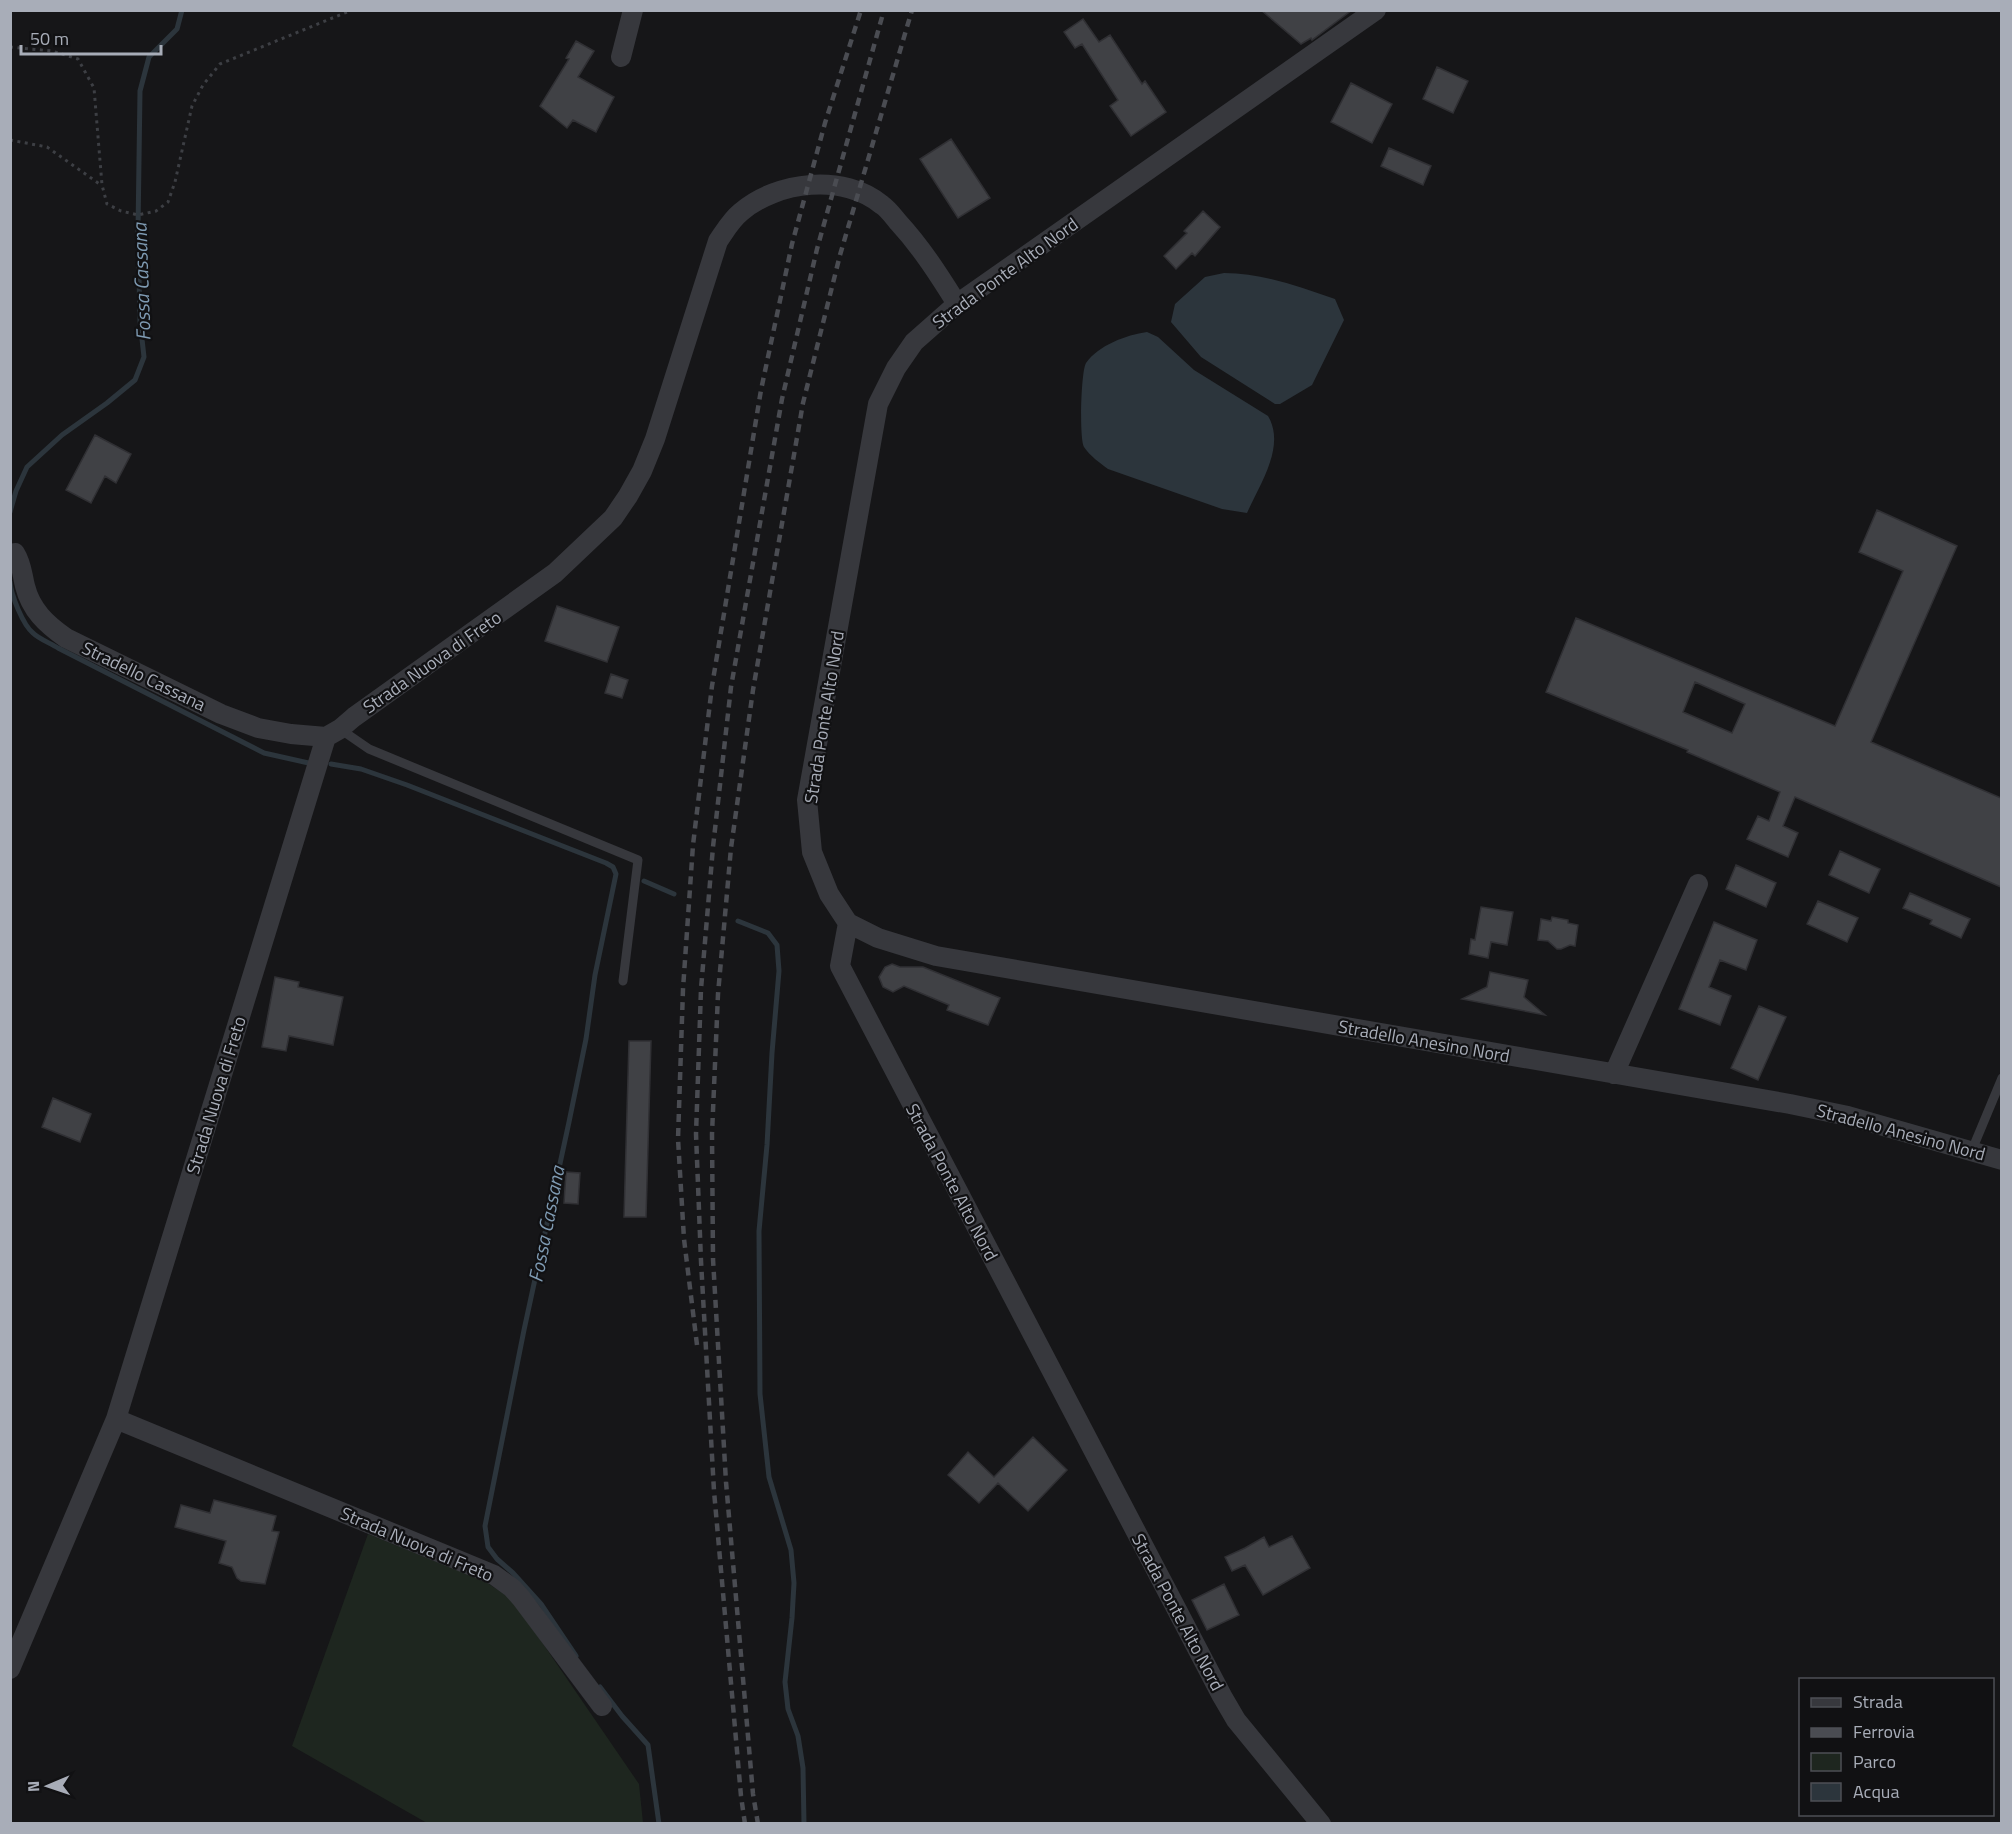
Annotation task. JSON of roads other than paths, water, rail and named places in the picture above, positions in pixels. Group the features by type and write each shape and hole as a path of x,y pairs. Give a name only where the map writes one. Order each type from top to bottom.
{"street":[{"path":"621,57 633,10"},
{"name":"Strada Ponte Alto Nord","path":"1321,1824 1236,1720 1222,1696 840,966 848,923 829,894 812,852 807,800 878,404 896,368 914,342 957,304 1376,10"},
{"name":"Strada Nuova di Freto","path":"10,1670 116,1419 333,733 555,573 613,518 642,471 656,439 718,242 740,213 780,191 800,187 842,186 862,193 883,205 906,230 929,260 957,304"},
{"name":"Stradello Cassana","path":"10,554 15,554 20,561 31,604 50,626 66,638 221,714 258,728 291,734 333,733"},
{"path":"1614,1074 1698,884"},
{"name":"Stradello Anesino Nord","path":"848,923 878,938 936,956 1790,1104 1848,1116 2001,1160"},
{"name":"Strada Nuova di Freto","path":"116,1419 494,1575 521,1598 602,1706"}],"lane":[{"path":"333,733 638,860 623,981"},
{"path":"1972,1150 2001,1078"}],"water":[{"path":"1224,273 1267,278 1335,299 1344,320 1312,385 1280,404 1275,404 1201,357 1171,322 1175,304 1205,277"},
{"path":"1147,332 1158,337 1194,370 1268,416 1273,428 1273,452 1247,513 1222,509 1108,469 1084,447 1081,405 1086,363 1105,346"}],"waterway":[{"name":"Fossa Cassana","path":"10,512 16,491 27,467 62,435 135,380 144,357 140,321 138,230 140,91 149,57 177,29 182,10"},
{"name":"Fossa Cassana","path":"10,582 22,617 29,629 41,639 264,753 313,764"},
{"name":"Fossa Cassana","path":"331,764 361,769 407,785 606,863 613,867 616,874 595,975 586,1039 485,1526 488,1547 541,1604 576,1656"},
{"path":"644,881 674,894"},
{"path":"738,921 768,933 777,945 779,971 759,1231 760,1394 769,1477 791,1550 794,1583 785,1682 788,1709 798,1736 803,1768 804,1824"},
{"name":"Fossa Cassana","path":"600,1687 648,1745 659,1824"}],"railway":[{"path":"697,1345 684,1239 678,1139 683,989 693,845 712,686 761,390 792,244 825,123 861,10"},
{"path":"745,1824 714,1491 701,1261 696,1134 701,989 713,847 731,687 782,399 817,249 884,10"},
{"path":"758,1824 753,1794 726,1482 713,1259 712,1134 718,994 731,848 753,690 803,403 840,255 912,10"}]}
